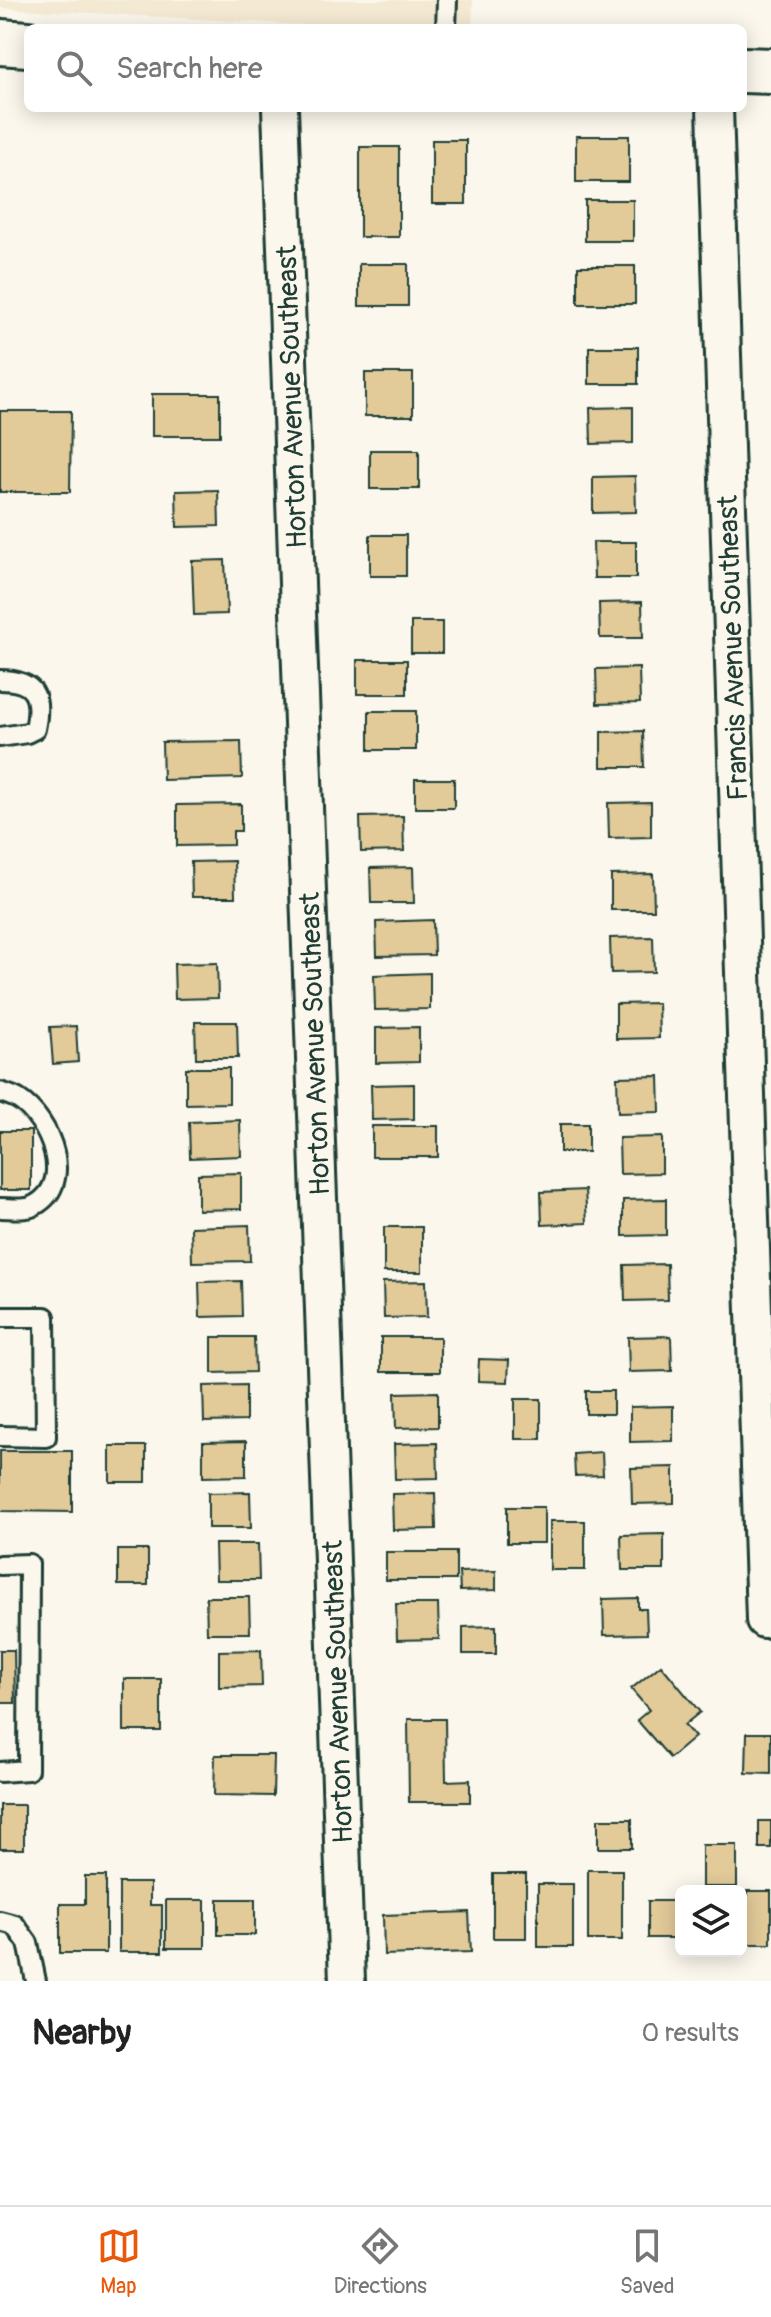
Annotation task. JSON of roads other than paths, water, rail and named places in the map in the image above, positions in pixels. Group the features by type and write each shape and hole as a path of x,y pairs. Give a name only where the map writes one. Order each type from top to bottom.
{"street":[{"path":"0,42 24,44"},
{"path":"747,70 771,71"},
{"name":"Horton Avenue Southeast","path":"280,112 347,1981"},
{"name":"Francis Avenue Southeast","path":"715,112 764,1620"}],"lane":[{"path":"446,24 447,0"},
{"path":"0,680 14,680 30,686 37,698 38,714 35,729 0,737"},
{"path":"0,1092 17,1098 35,1114 53,1143 56,1158 54,1179 46,1196 29,1208 0,1208"},
{"path":"0,1317 45,1317 46,1437 0,1436"},
{"path":"0,1565 29,1564 28,1770 0,1772"},
{"path":"0,1921 15,1925 28,1943 36,1981"}]}
